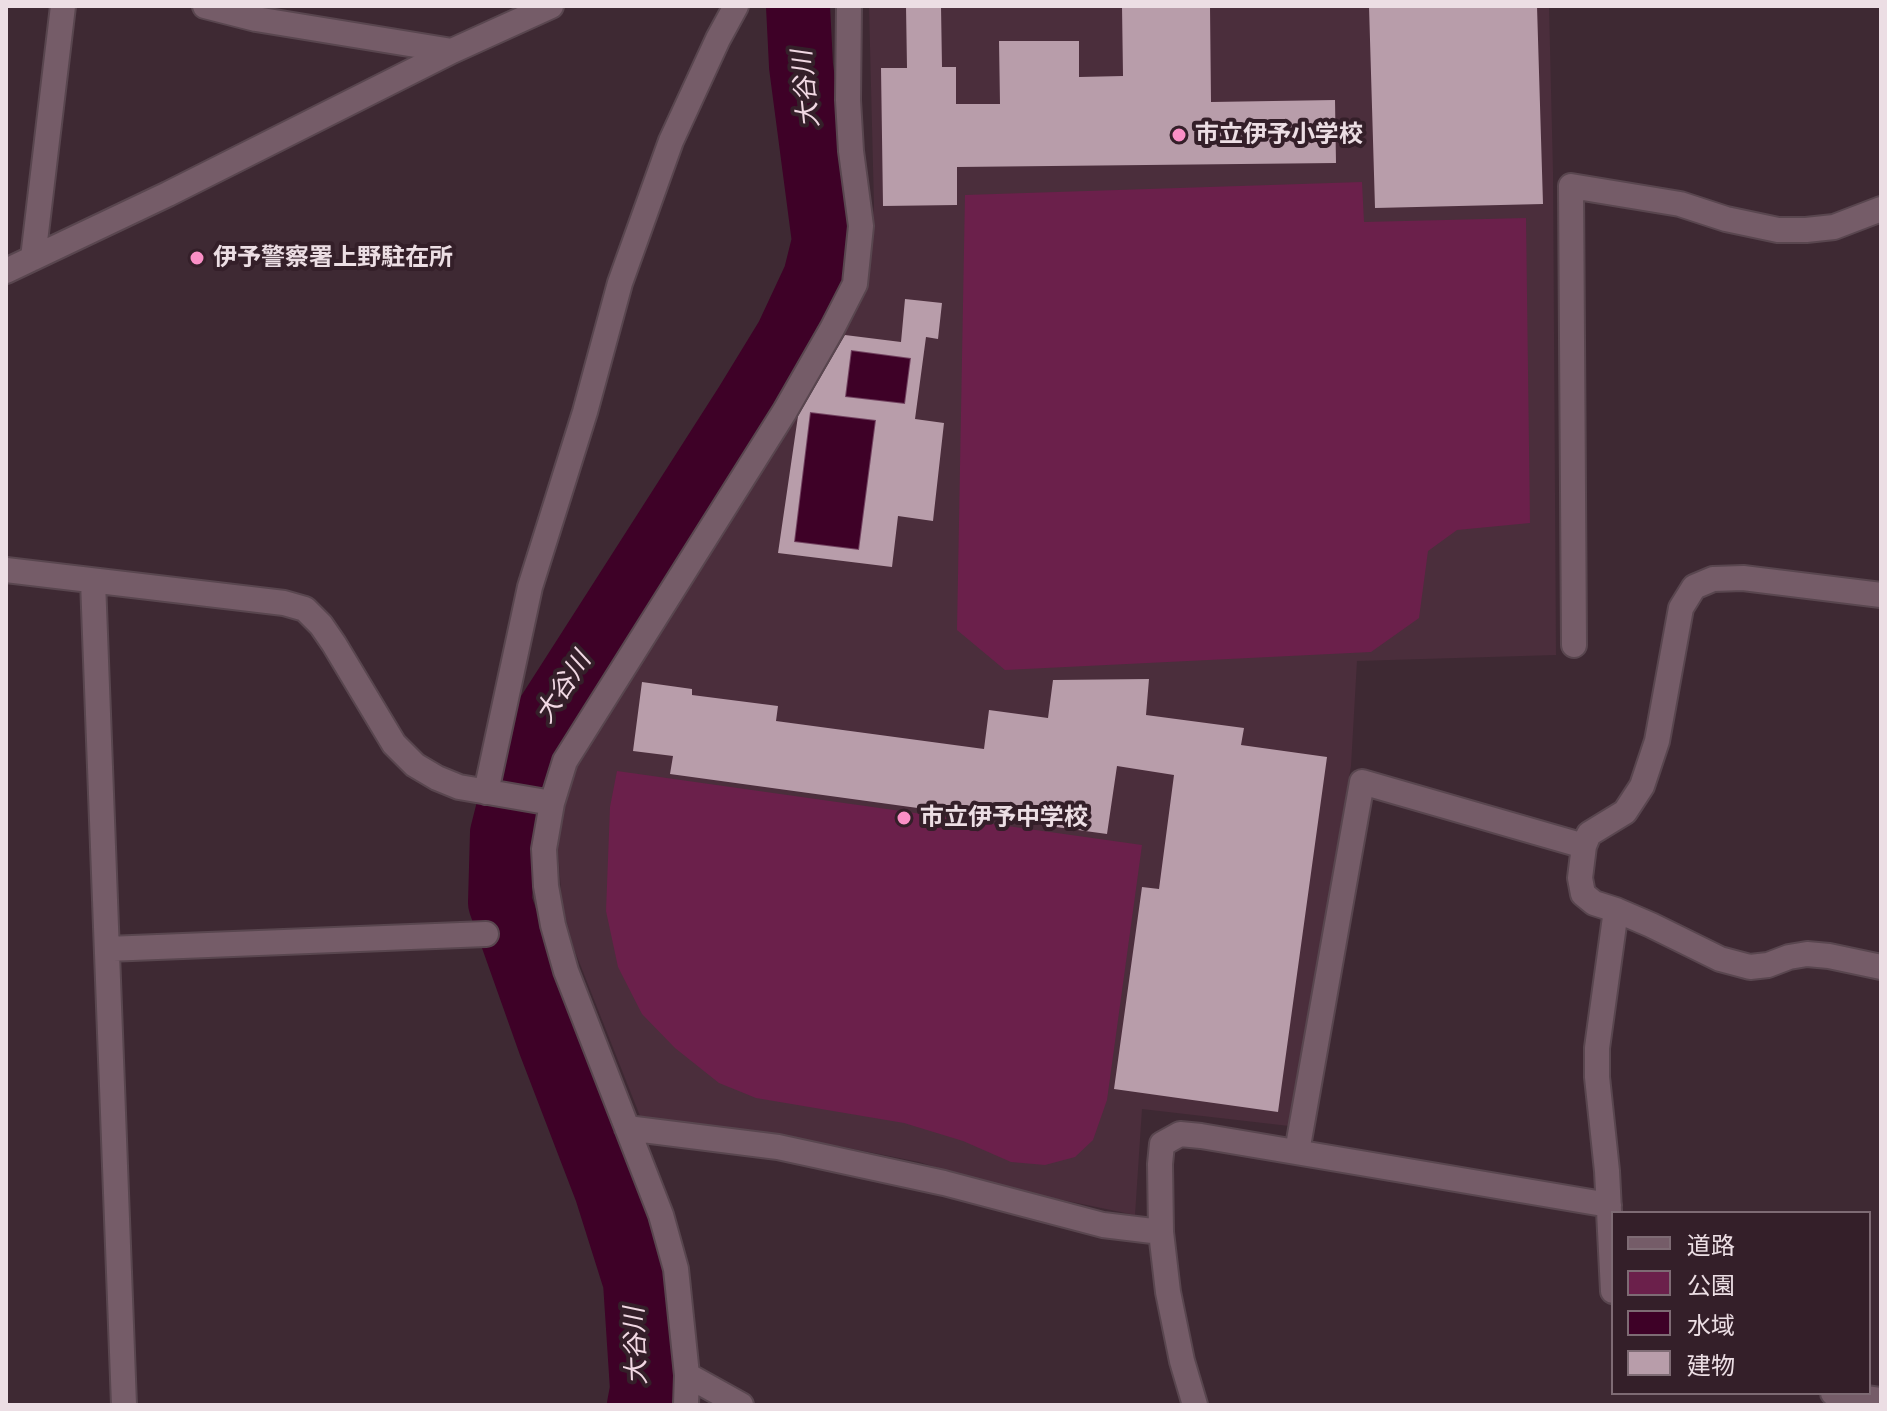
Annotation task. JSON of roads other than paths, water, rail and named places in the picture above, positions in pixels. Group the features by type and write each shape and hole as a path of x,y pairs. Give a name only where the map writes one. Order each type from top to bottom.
{"street":[{"path":"33,258 63,6"},
{"path":"205,6 256,19 452,51"},
{"path":"6,271 168,194 452,51 551,6"},
{"path":"492,793 530,587 585,412 620,283 671,141 736,6"},
{"path":"686,1405 687,1375 676,1269 661,1215 566,971 553,925 546,886 546,801 579,737 785,411 855,284 861,226 848,100 849,6"},
{"path":"1574,645 1571,186 1680,204 1726,219 1778,230 1834,227 1881,209"},
{"path":"6,570 284,603 305,609 334,644 394,744 415,765 459,787 546,801"},
{"path":"1881,595 1743,578 1713,579 1694,587 1681,608 1657,741 1642,786 1625,812 1589,834 1584,846 1580,878 1583,894 1594,903 1616,910 1720,959 1750,967 1807,954 1881,967"},
{"path":"93,581 124,1405"},
{"path":"1297,1152 1362,782 1584,846"},
{"path":"1611,1248 1597,1048 1616,910"},
{"path":"107,949 486,934"},
{"path":"627,1128 778,1147 944,1183 1103,1225 1161,1232"},
{"path":"1195,1405 1182,1361 1168,1292 1161,1232 1162,1144 1180,1134 1609,1205"},
{"path":"687,1375 741,1405"},
{"path":"1847,1395 1881,1400"}],"water":[{"path":"851,350 911,358 905,404 845,397"},
{"path":"810,412 876,420 859,550 794,542"}],"waterway":[{"name":"大谷川","path":"639,1405 642,1389 635,1282 606,1190 500,903 502,833 522,754 746,404 787,337 815,277 824,241 801,66 798,6"}],"place":[{"name":"市立伊予小学校","path":"1179,135"},
{"name":"伊予警察署上野駐在所","path":"197,258"},
{"name":"市立伊予中学校","path":"904,818"}]}
